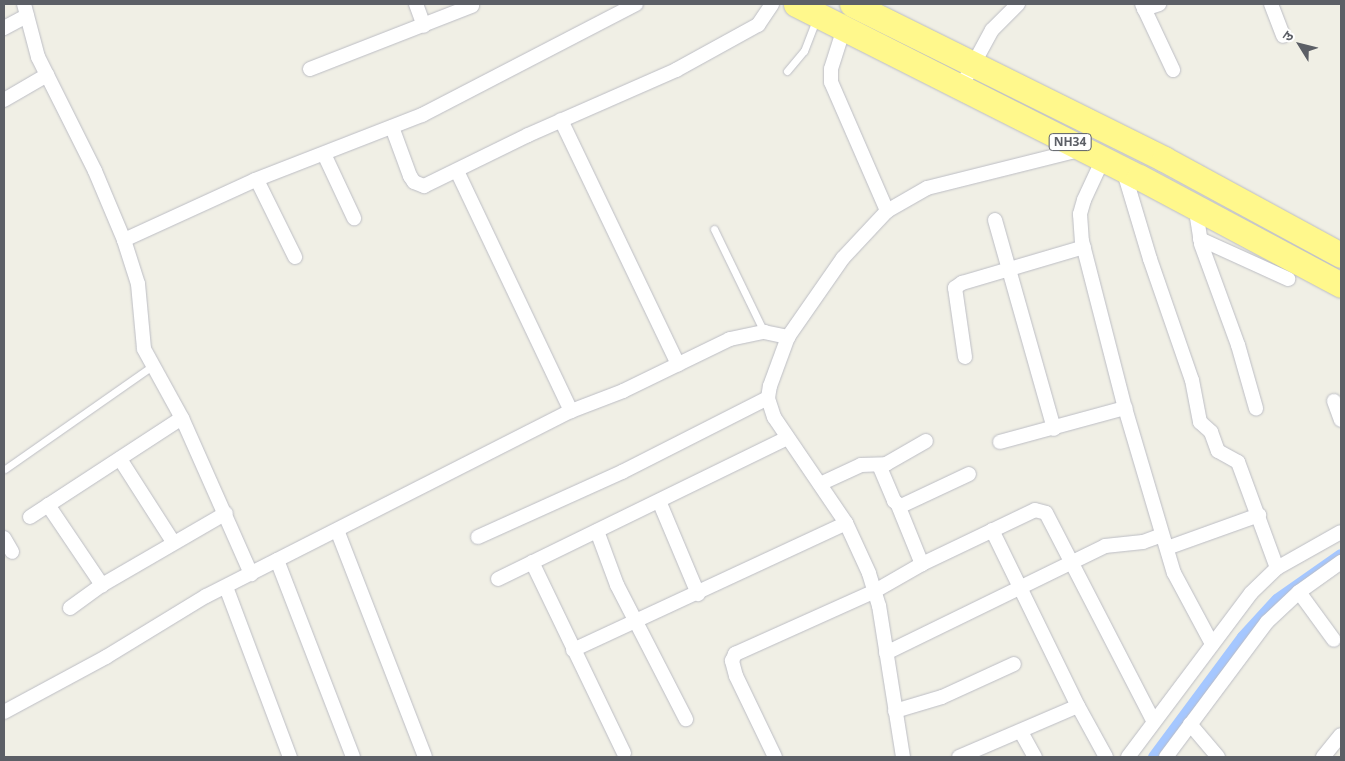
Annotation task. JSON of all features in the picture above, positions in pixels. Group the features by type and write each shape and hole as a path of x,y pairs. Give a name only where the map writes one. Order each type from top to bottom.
{"highway":[{"name":"NH34","path":"796,4 1103,159 1341,285"},
{"name":"NH34","path":"852,4 1208,182 1341,255"}],"street":[{"path":"416,4 424,26"},
{"path":"124,240 258,180 392,127 636,4"},
{"path":"392,127 414,182 424,186 561,120 676,70 758,25 772,4"},
{"path":"961,87 971,63 992,30 1018,4"},
{"path":"1159,4 1143,6 1173,70"},
{"path":"1271,4 1283,36"},
{"path":"310,69 472,6"},
{"path":"4,28 26,10 38,57 96,171 124,240 138,284 141,334 152,366 182,418 226,513 251,574"},
{"path":"844,28 831,69 831,82 887,211"},
{"path":"4,100 47,75"},
{"path":"561,120 678,364"},
{"path":"324,154 354,218"},
{"path":"903,757 875,591 846,523 774,417 768,398 775,368 788,337 843,258 887,211 927,188 1103,159"},
{"path":"1103,159 1080,214 1084,247 1125,408 1178,586 1212,644"},
{"path":"1103,159 1150,259 1192,380 1200,422 1211,432 1218,451 1238,462 1277,568"},
{"path":"457,171 571,411"},
{"path":"258,180 295,257"},
{"path":"1208,182 1195,207 1200,239 1238,345 1256,408"},
{"path":"995,220 1011,268 1054,429"},
{"path":"1200,239 1288,279"},
{"path":"965,357 955,288 962,282 1084,247"},
{"path":"4,712 226,586 571,411 623,391 730,339 764,332 788,337"},
{"path":"478,537 622,472 768,398"},
{"path":"1334,401 1341,420"},
{"path":"1000,442 1054,429 1125,408"},
{"path":"30,517 182,418"},
{"path":"498,579 787,438"},
{"path":"820,484 861,465 879,465 926,441"},
{"path":"120,459 173,542"},
{"path":"879,465 922,564"},
{"path":"898,505 905,505 969,474"},
{"path":"659,501 698,594"},
{"path":"48,506 102,586"},
{"path":"775,757 736,676 732,661 736,654 875,591 922,564 1028,512 1041,510 1046,513 1154,722"},
{"path":"70,608 173,542 226,513"},
{"path":"1167,548 1259,515"},
{"path":"573,650 698,594 846,523"},
{"path":"337,530 425,757"},
{"path":"992,530 1023,588 1078,706 1106,757"},
{"path":"597,531 610,570 635,623 686,719"},
{"path":"1128,757 1251,593 1277,568 1341,532"},
{"path":"886,653 1023,588 1105,546 1143,542 1162,535"},
{"path":"4,538 12,552"},
{"path":"277,560 353,757"},
{"path":"532,562 624,753"},
{"path":"1166,757 1267,622 1299,592 1341,562"},
{"path":"226,586 290,757"},
{"path":"1299,592 1334,640"},
{"path":"896,711 942,697 1014,664"},
{"path":"963,757 1078,706"},
{"path":"1190,724 1218,757"},
{"path":"1021,732 1035,757"},
{"path":"1323,757 1341,735"}],"lane":[{"path":"787,71 804,51 818,15"},
{"path":"714,230 764,332"},
{"path":"5,469 152,366"}],"waterway":[{"path":"1154,757 1243,637 1277,600 1341,555"}]}
